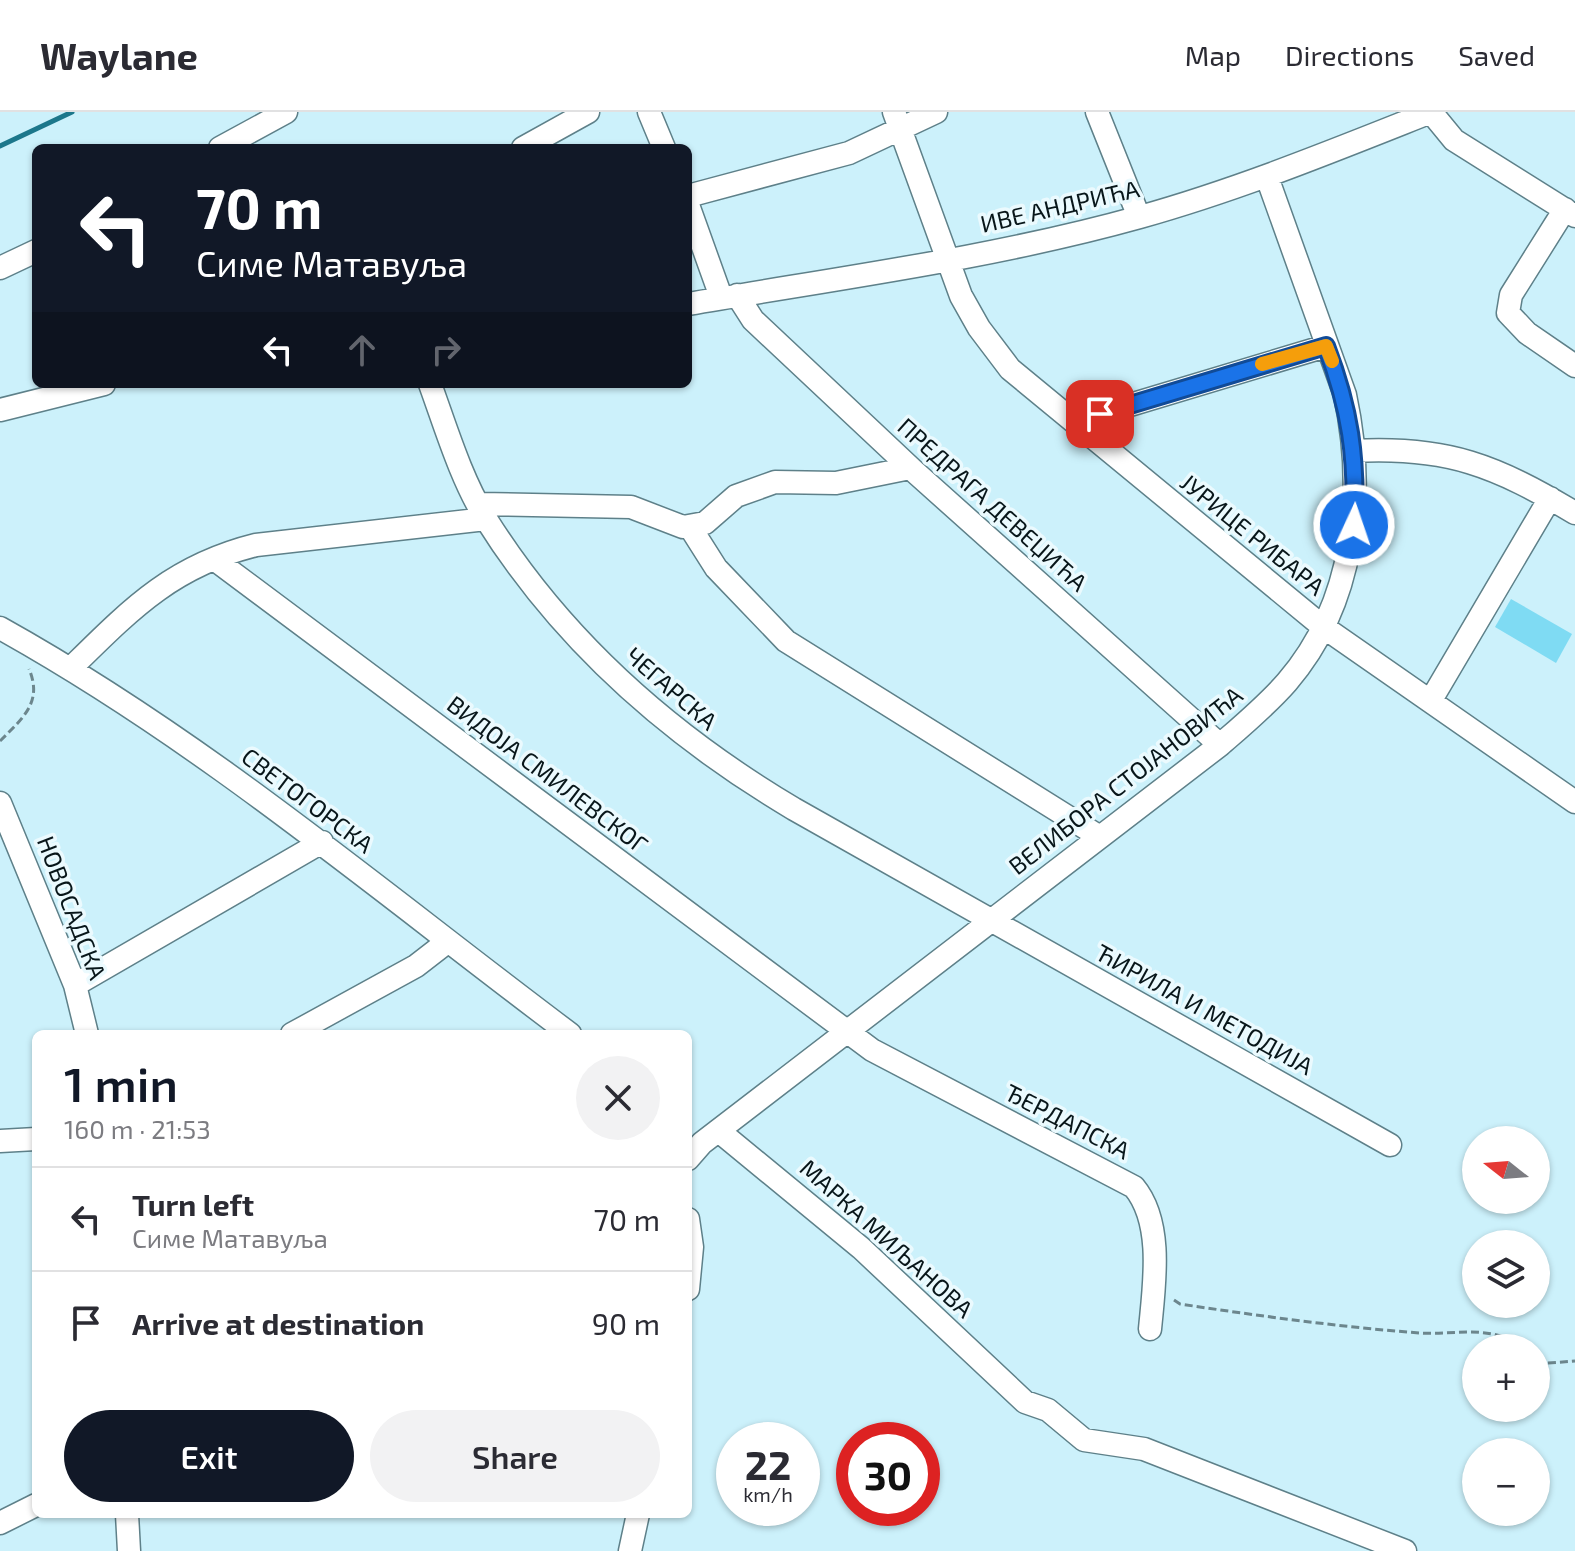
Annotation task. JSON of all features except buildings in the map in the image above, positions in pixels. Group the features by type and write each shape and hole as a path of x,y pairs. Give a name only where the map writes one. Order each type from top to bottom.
{"street":[{"path":"227,144 286,112"},
{"path":"530,144 588,112"},
{"path":"649,112 662,144"},
{"path":"692,195 839,156 897,121 936,112"},
{"path":"1097,112 1139,217"},
{"path":"1431,112 1454,140 1570,212 1508,304 1511,320 1575,366"},
{"name":"ИВЕ АНДРИЋА","path":"692,303 947,259 1139,217 1267,177 1431,112"},
{"name":"ЈУРИЦЕ РИБАРА","path":"897,121 947,259 979,328 1010,369 1322,626 1575,802"},
{"name":"ВЕЛИБОРА СТОЈАНОВИЋА","path":"700,1141 848,1032 1220,745 1290,679 1322,626 1340,587 1354,525 1354,451 1345,395 1267,177"},
{"name":"ПРЕДРАГА ДЕВЕЏИЋА","path":"692,214 729,296 910,468 1220,745"},
{"path":"0,268 32,253"},
{"path":"1080,428 1100,414 1326,346"},
{"path":"0,410 88,388"},
{"name":"ЧЕГАРСКА","path":"432,388 482,511 536,591 570,633 679,734 728,770 993,920"},
{"path":"1354,451 1423,450 1450,455 1503,472 1575,513"},
{"path":"71,668 150,594 186,569 256,545 482,511 631,507 670,525 690,527 705,523 736,496 775,482 836,483 910,468"},
{"path":"1431,700 1550,498"},
{"path":"690,527 716,568 786,641 1100,837"},
{"name":"ВИДОЈА СМИЛЕВСКОГ","path":"214,559 848,1032"},
{"name":"СВЕТОГОРСКА","path":"0,628 71,668 195,749 322,842 447,942 565,1030"},
{"name":"НОВОСАДСКА","path":"0,803 75,985 86,1030"},
{"path":"75,985 322,842"},
{"name":"ЋИРИЛА И МЕТОДИЈА","path":"993,920 1390,1145"},
{"path":"299,1030 416,966 447,942"},
{"name":"ЂЕРДАПСКА","path":"848,1032 872,1050 1134,1187 1142,1196 1151,1232 1154,1265 1150,1329"},
{"path":"0,1141 32,1139"},
{"name":"МАРКА МИЉАНОВА","path":"700,1141 861,1248 1025,1402 1048,1410 1084,1440 1144,1449 1405,1551"},
{"path":"0,1523 32,1507"},
{"path":"127,1518 129,1551"},
{"path":"630,1551 637,1518"}],"path":[{"path":"0,741 20,721 33,699 36,686 27,665"},
{"path":"1172,1299 1180,1304 1283,1320 1425,1333 1491,1334"},
{"path":"1550,1363 1575,1361"}],"shaded area":[{"path":"1511,599 1572,634 1556,663 1495,627"}],"waterway":[{"path":"0,146 72,112"}],"slow traffic":[{"path":"1262,364 1326,346 1332,361"}],"route":[{"path":"1100,414 1326,346 1345,395 1351,424 1356,481 1354,525"}]}
